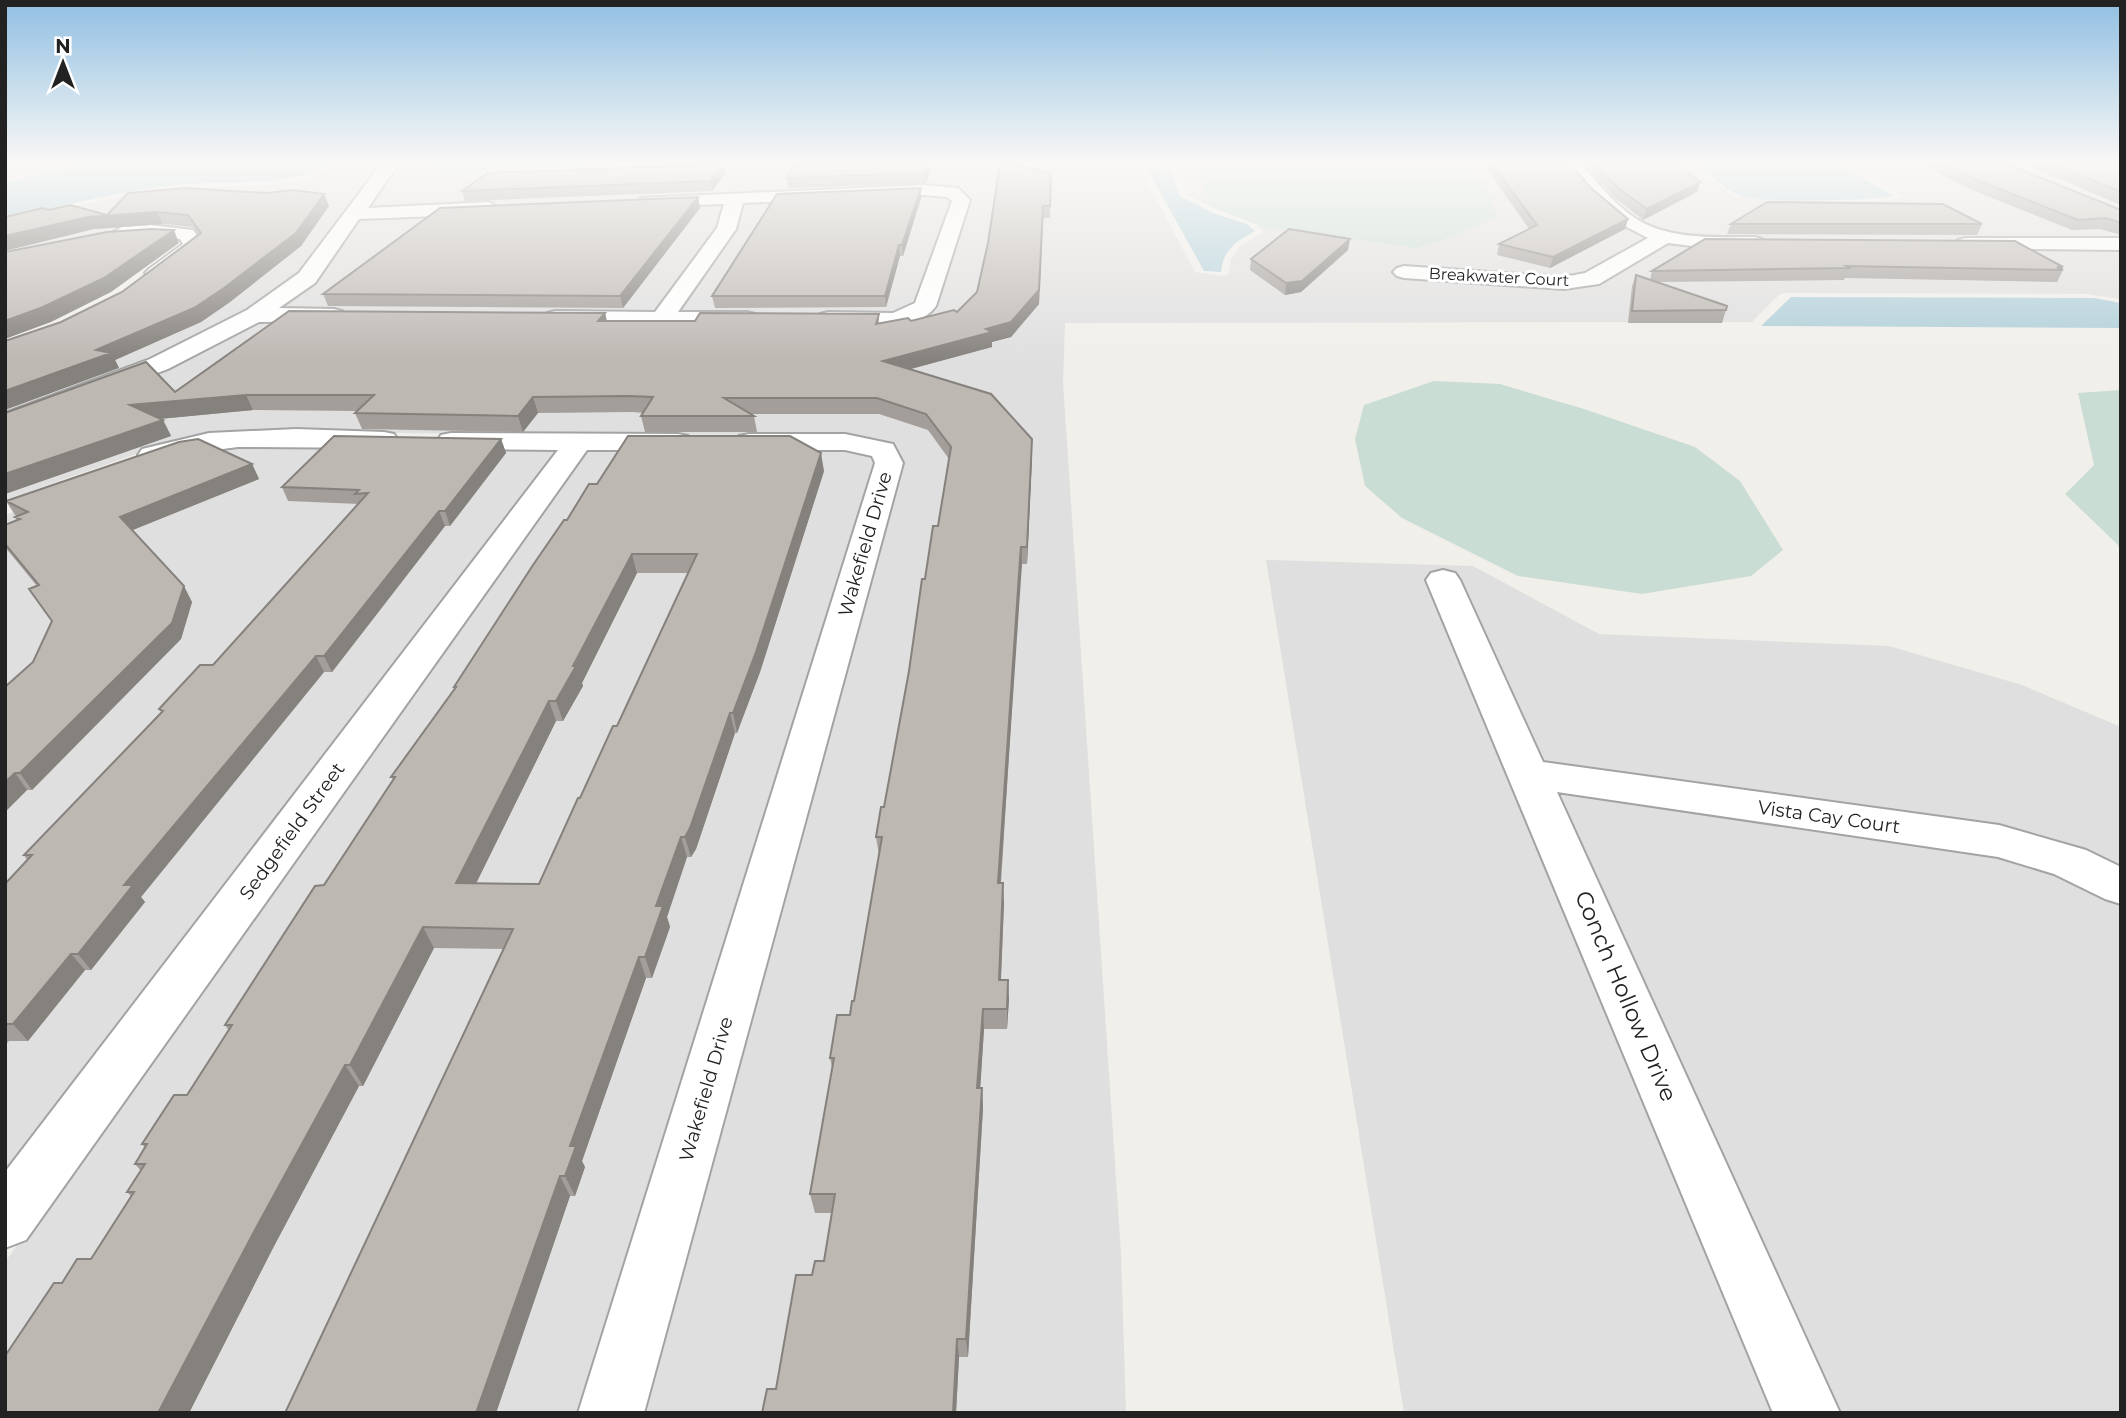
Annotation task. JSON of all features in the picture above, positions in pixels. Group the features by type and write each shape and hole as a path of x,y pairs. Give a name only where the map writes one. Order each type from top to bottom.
{"street":[{"path":"5,422 159,364 255,315 307,278 344,229"},
{"path":"660,319 726,229"},
{"path":"810,319 892,319 916,316 925,306 951,229"},
{"path":"1642,229 1716,243 1769,243"},
{"path":"100,236 150,231 186,234 194,245 140,285"},
{"name":"Breakwater Court","path":"1404,272 1564,283 1591,279 1667,236"},
{"path":"1943,244 2121,244"},
{"path":"255,315 355,316"},
{"path":"536,318 770,319"},
{"name":"Wakefield Drive","path":"118,467 181,445 235,438 578,443 845,442 883,450 889,463 611,1413"},
{"name":"Sedgefield Street","path":"5,1220 578,443"},
{"name":"Conch Hollow Drive","path":"1443,580 1807,1413"},
{"name":"Vista Cay Court","path":"1529,774 1999,842 2070,862 2121,887"}],"shaded area":[{"path":"5,229 131,229 112,231 5,256"},
{"path":"173,229 332,229 295,279 244,314 150,362 5,416 5,355 68,331 206,244 198,232"},
{"path":"354,229 715,229 652,314 273,310 319,277"},
{"path":"736,229 942,229 914,306 892,314 676,314"},
{"path":"962,229 1172,229 1195,272 1224,276 1229,274 1231,259 1239,247 1263,232 1260,229 1644,229 1653,236 1582,275 1559,278 1393,268 1394,276 1566,287 1599,283 1675,241 2121,247 2121,299 2087,294 1786,293 1780,294 1752,322 1065,323 1063,383 1121,1254 1126,1413 646,1413 904,464 897,447 890,443 847,434 583,435 239,431 176,440 5,500 5,427 257,320 891,325 927,318 937,307"},
{"path":"1653,229 2121,229 2121,240 1713,239"},
{"path":"228,445 558,450 5,1179 5,515 182,451"},
{"path":"840,449 869,456 874,465 576,1413 5,1413 5,1262 587,450"},
{"path":"1266,560 1473,566 1599,634 1889,646 2022,685 2121,727 2121,1413 1404,1413"}],"green space":[{"path":"1279,229 1469,229 1417,248"},
{"path":"1434,381 1500,384 1695,447 1740,481 1783,550 1751,576 1642,594 1518,576 1402,518 1365,486 1355,439 1364,405"},
{"path":"2121,390 2121,552 2118,545 2065,494 2094,465 2078,393"}],"water":[{"path":"1181,229 1255,231 1236,243 1228,252 1224,257 1221,272 1204,271"},
{"path":"1791,297 2094,298 2121,303 2121,328 1761,326"}],"building":[{"path":"5,229 35,229 5,236"},
{"path":"198,229 299,229 194,308 96,350 111,353 5,391 5,341 61,322 122,292 201,233"},
{"path":"411,229 673,229 620,296 323,294"},
{"path":"755,229 907,229 902,245 899,245 885,296 712,296"},
{"path":"990,229 1042,229 1039,290 1011,322 986,329 992,332 883,361 991,394 1032,439 1027,547 1021,547 998,883 1003,883 999,980 1008,980 1007,1009 983,1009 977,1088 982,1088 966,1339 957,1339 953,1413 762,1413 767,1389 776,1389 796,1275 812,1275 815,1261 824,1261 835,1194 810,1194 834,1058 830,1058 837,1015 850,1015 854,1001 882,837 876,837 881,807 884,807 909,671 922,579 925,579 933,526 938,526 951,447 926,414 877,398 724,398 754,416 641,416 653,397 533,397 518,416 355,413 374,395 246,395 130,405 163,420 5,474 5,413 146,362 175,392 289,311 605,313 598,321 695,321 700,313 879,314 876,324 908,318 911,321 954,310 957,312 977,292"},
{"path":"1289,229 1350,239 1302,281 1286,283 1251,259"},
{"path":"1529,229 1608,229 1553,257 1499,244"},
{"path":"174,230 104,278 43,307 5,321 5,252 107,232"},
{"path":"1705,239 2015,241 2063,267 2057,267 2063,270 1846,266 1849,268 1652,271"},
{"path":"1636,275 1727,306 1726,310 1632,311"},
{"path":"334,436 501,439 445,511 439,511 324,656 316,656 124,885 133,885 78,954 71,954 13,1024 5,1024 5,884 32,855 24,855 163,711 159,709 200,665 213,665 368,493 355,494 359,490 282,487"},
{"path":"628,436 790,436 821,453 756,652 733,713 730,713 690,828 685,837 681,837 656,906 663,906 645,957 639,957 570,1146 576,1146 565,1176 560,1176 476,1413 285,1413 513,929 423,927 350,1065 345,1065 256,1228 158,1413 5,1413 5,1356 54,1283 62,1283 77,1259 91,1259 134,1192 127,1192 145,1164 135,1164 147,1144 142,1144 174,1095 187,1095 232,1025 225,1025 315,886 324,885 395,777 391,777 456,687 533,565 564,520 567,520 589,484 597,484","holes":["632,554 697,554 617,726 613,726 539,884 456,883 549,701 556,701 576,666 573,666"]},
{"path":"198,439 252,464 120,517 184,586 172,623 20,773 15,773 5,782 5,687 33,662 52,621 29,589 39,585 5,544 5,525 20,519 15,517 28,512 6,501 179,442"}]}
